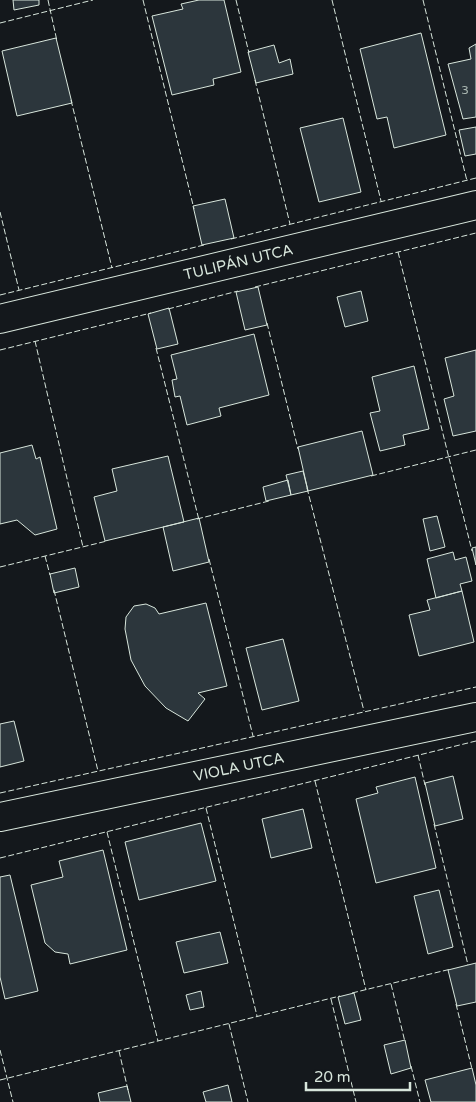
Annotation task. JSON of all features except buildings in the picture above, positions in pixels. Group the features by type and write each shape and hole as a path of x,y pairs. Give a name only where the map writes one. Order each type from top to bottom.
{"street":[{"name":"TULIPÁN UTCA","path":"0,319 476,205"},
{"name":"VIOLA UTCA","path":"0,818 476,716"}],"fence":[{"path":"48,0 57,41"},
{"path":"0,23 93,0"},
{"path":"143,0 194,209"},
{"path":"236,0 249,53"},
{"path":"332,0 381,201"},
{"path":"423,0 467,181"},
{"path":"255,80 290,224"},
{"path":"71,100 112,268"},
{"path":"231,239 476,178"},
{"path":"0,212 19,290"},
{"path":"255,287 476,233"},
{"path":"0,295 204,245"},
{"path":"398,252 472,551"},
{"path":"168,309 238,291"},
{"path":"0,350 151,313"},
{"path":"267,323 298,449"},
{"path":"35,341 83,547"},
{"path":"156,348 199,520"},
{"path":"371,476 476,450"},
{"path":"307,488 364,711"},
{"path":"197,519 269,501"},
{"path":"0,567 107,541"},
{"path":"45,556 50,575"},
{"path":"209,559 253,736"},
{"path":"54,590 98,771"},
{"path":"0,793 476,687"},
{"path":"0,858 476,741"},
{"path":"418,755 425,785"},
{"path":"315,781 366,990"},
{"path":"206,808 257,1016"},
{"path":"434,824 468,965"},
{"path":"107,832 158,1041"},
{"path":"352,993 451,969"},
{"path":"391,984 405,1042"},
{"path":"0,1080 340,996"},
{"path":"331,999 356,1102"},
{"path":"456,1004 472,1069"},
{"path":"229,1024 248,1102"},
{"path":"0,1050 13,1102"},
{"path":"119,1051 128,1090"},
{"path":"411,1066 420,1102"}]}
